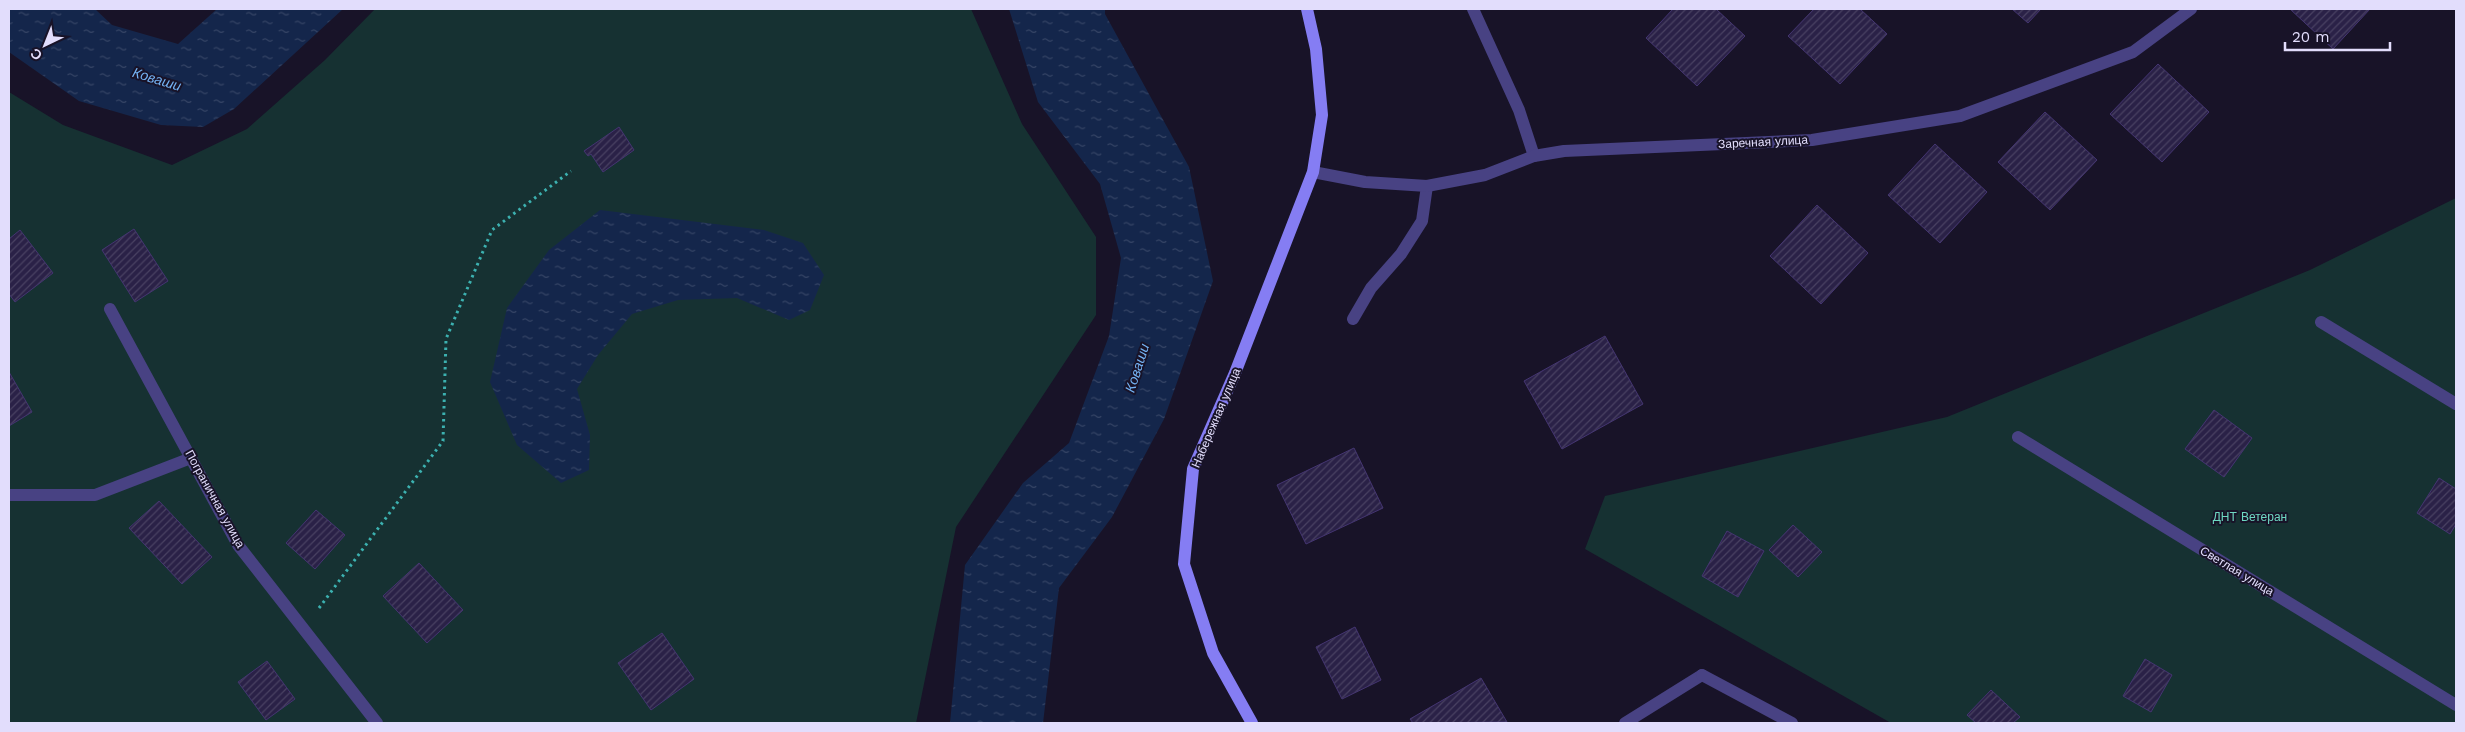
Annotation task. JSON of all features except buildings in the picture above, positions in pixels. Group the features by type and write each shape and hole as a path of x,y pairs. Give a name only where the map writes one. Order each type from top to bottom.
{"main road":[{"name":"Набережная улица","path":"1252,723 1213,653 1184,564 1193,469 1235,373 1313,172 1322,115 1316,49 1307,9"}],"street":[{"path":"1473,9 1519,110 1534,156"},
{"name":"Заречная улица","path":"1313,172 1365,182 1427,186 1485,175 1534,156 1564,151 1812,140 1960,116 2134,52 2192,9"},
{"path":"1353,319 1371,288 1401,254 1422,221 1427,186"},
{"name":"Пограничная улица","path":"110,309 238,545 377,723"},
{"path":"2322,322 2456,404"},
{"name":"Светлая улица","path":"2018,437 2456,705"},
{"path":"9,495 95,495 191,458"},
{"path":"1624,723 1702,675 1792,723"}],"path":[{"path":"304,628 443,441 446,339 492,230 571,170"}],"green space":[{"path":"375,9 971,9 1022,124 1096,237 1096,315 956,527 916,723 9,723 9,92 63,125 172,165 247,129 325,60"},
{"name":"ДНТ Ветеран","path":"2456,198 2456,723 1891,723 1585,549 1605,496 1947,417 2310,270"}],"water":[{"name":"Коваши","path":"9,9 95,9 112,25 178,44 217,9 343,9 234,109 203,127 161,125 79,101 9,52"},
{"name":"Коваши","path":"1009,9 1105,9 1105,14 1189,167 1213,281 1164,419 1112,517 1059,588 1043,723 950,723 965,565 1023,483 1069,443 1109,336 1121,258 1100,184 1038,102"},
{"path":"600,210 764,230 803,243 824,275 810,310 789,320 737,298 678,300 632,314 598,355 577,389 590,435 589,470 561,483 517,445 490,382 507,308 549,250"}]}
